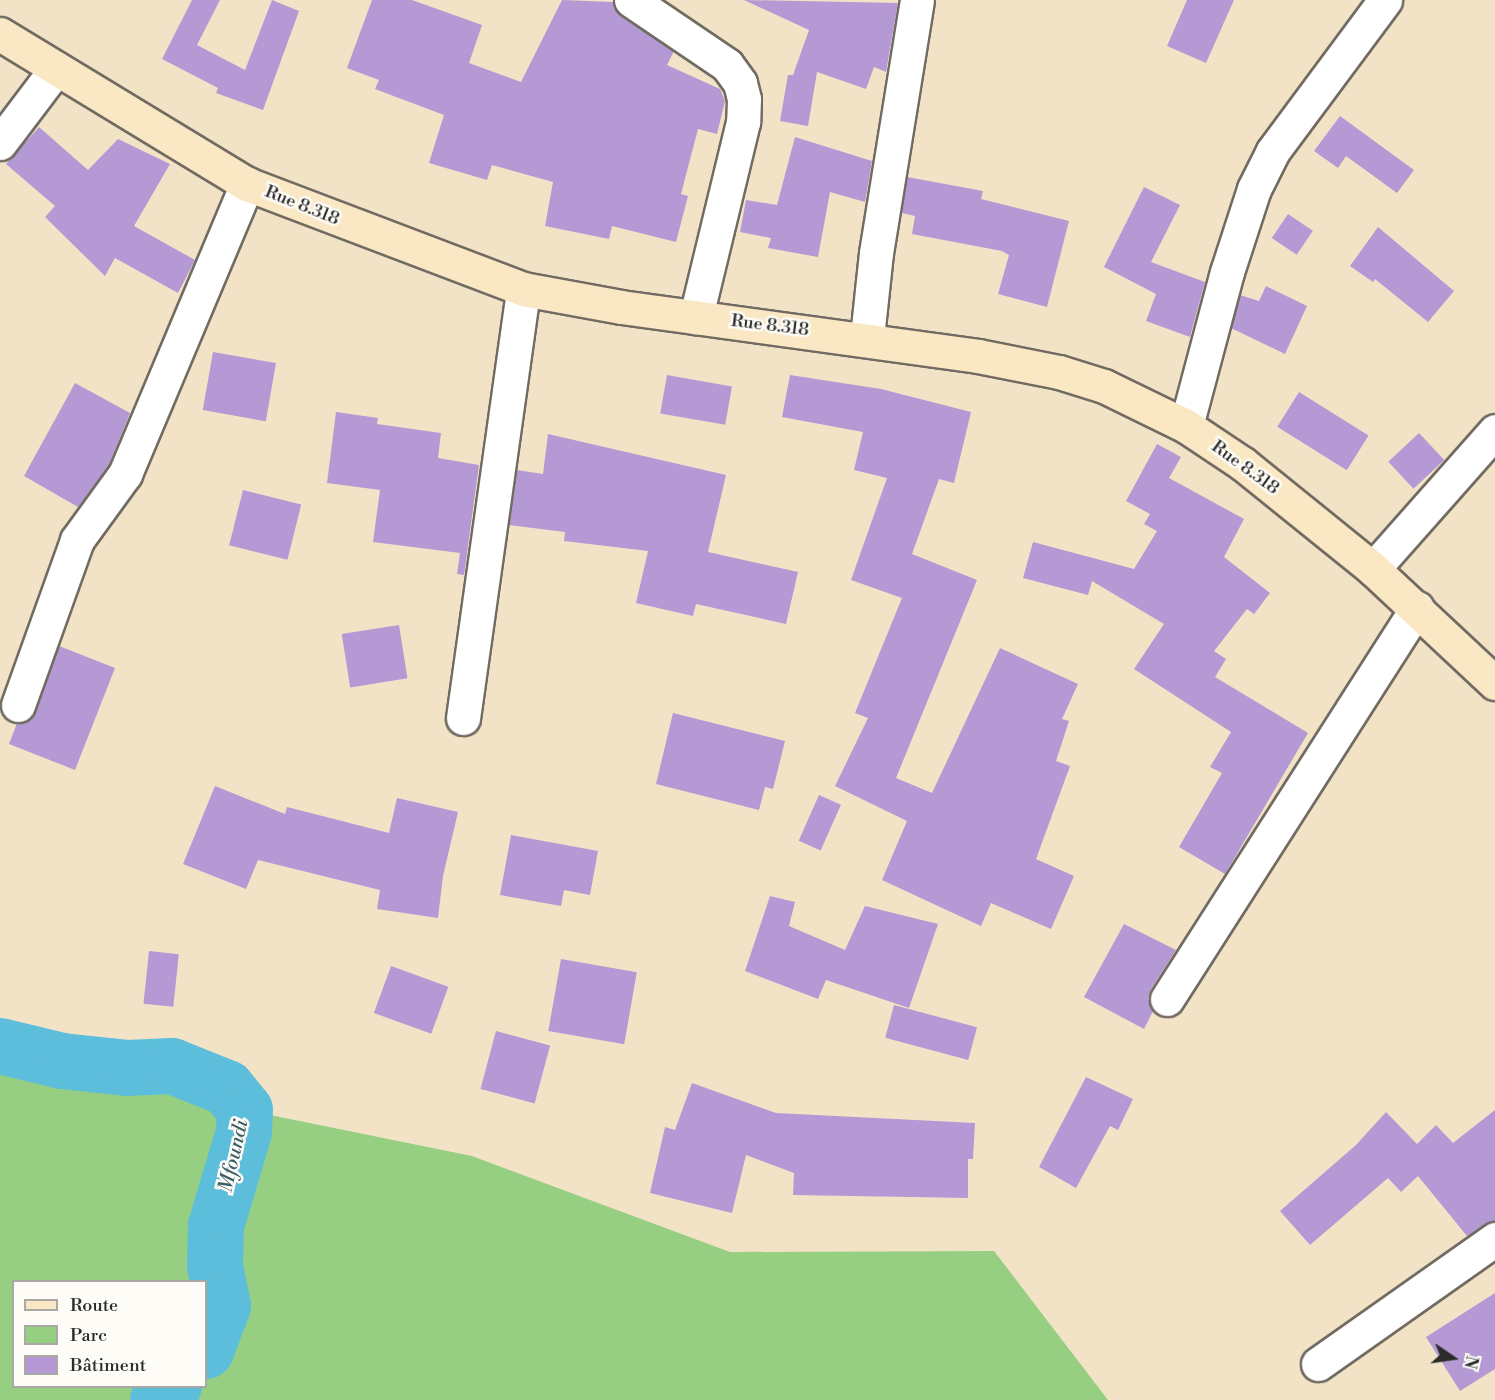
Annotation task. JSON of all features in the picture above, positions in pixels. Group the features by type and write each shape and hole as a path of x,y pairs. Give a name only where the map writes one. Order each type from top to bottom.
{"main road":[{"name":"Rue 8.318","path":"0,34 247,184 421,254 523,289 696,317 867,338 1059,372 1104,386 1186,426 1243,464 1373,569 1495,683"}],"street":[{"path":"631,0 728,65 740,83 744,99 743,122 696,317"},
{"path":"867,338 877,242 918,0"},
{"path":"1186,426 1227,272 1254,189 1273,151 1385,0"},
{"path":"0,143 56,69"},
{"path":"18,705 77,540 125,474 247,184"},
{"path":"463,718 523,289"},
{"path":"1373,569 1495,431"},
{"path":"1167,999 1417,608"},
{"path":"1318,1364 1495,1239"}],"green space":[{"path":"0,1046 62,1061 127,1068 172,1066 227,1088 245,1110 472,1156 730,1252 994,1251 1108,1400 0,1400"}],"building":[{"path":"192,0 220,0 197,45 245,70 272,0 299,11 263,110 216,93 218,88 162,59"},
{"path":"372,0 412,0 482,25 469,63 521,82 562,0 613,2 620,16 674,51 667,65 720,89 725,101 717,134 698,129 681,194 688,196 676,242 612,226 609,239 545,226 553,182 492,165 487,180 429,163 444,115 375,89 379,80 347,68"},
{"path":"744,0 898,3 886,72 874,67 866,89 817,72 808,126 780,121 788,75 793,75 809,30"},
{"path":"1187,0 1234,0 1206,63 1167,46"},
{"path":"1340,116 1414,170 1397,193 1346,156 1338,168 1314,151"},
{"path":"39,127 88,170 118,139 170,164 134,226 195,260 178,293 115,258 105,276 45,217 55,206 6,164"},
{"path":"795,137 872,161 865,202 830,192 818,257 768,248 771,238 740,232 746,200 777,205"},
{"path":"907,177 983,191 981,199 1069,221 1047,307 998,294 1009,255 1002,251 912,234 915,216 902,213"},
{"path":"1144,187 1180,205 1151,262 1205,282 1190,337 1146,321 1156,294 1104,267"},
{"path":"1288,214 1313,231 1297,255 1272,238"},
{"path":"1378,227 1454,291 1428,322 1375,279 1373,282 1350,266"},
{"path":"1266,286 1307,306 1285,354 1231,328 1240,295 1259,301"},
{"path":"213,352 276,363 266,421 203,410"},
{"path":"667,375 732,386 725,425 660,413"},
{"path":"790,375 881,389 971,412 954,483 939,479 912,554 977,580 896,778 932,793 1000,648 1078,684 1062,719 1069,721 1056,761 1070,766 1036,859 1074,876 1051,929 991,903 981,926 882,880 907,821 835,786 868,718 855,713 902,598 851,580 887,478 854,470 863,432 782,417"},
{"path":"75,383 130,413 109,465 78,507 24,476"},
{"path":"1299,392 1369,435 1347,470 1277,427"},
{"path":"336,412 378,418 377,424 441,433 438,458 479,465 464,575 457,574 460,553 373,542 380,490 327,483"},
{"path":"1419,433 1444,460 1414,489 1388,462"},
{"path":"548,434 726,475 708,552 798,572 786,624 696,604 693,616 636,603 648,551 564,541 565,532 509,525 517,470 543,474"},
{"path":"1157,444 1181,457 1169,478 1244,519 1224,557 1270,593 1254,614 1247,609 1214,651 1226,659 1215,677 1308,733 1225,874 1179,847 1222,773 1210,767 1231,732 1134,669 1164,624 1092,581 1088,595 1023,578 1033,542 1134,569 1157,531 1144,524 1150,514 1126,501"},
{"path":"243,490 301,505 287,560 229,545"},
{"path":"399,625 407,678 350,687 342,634"},
{"path":"59,646 115,668 75,770 9,744 17,723 30,720 36,711"},
{"path":"673,713 785,741 773,789 765,787 759,810 656,784"},
{"path":"215,786 285,814 287,807 389,833 397,798 458,812 443,876 438,918 377,909 380,890 258,860 246,889 183,864"},
{"path":"819,795 841,805 821,850 799,841"},
{"path":"511,835 598,851 590,895 564,890 561,906 500,895"},
{"path":"770,896 795,902 789,926 845,950 865,906 938,924 909,1008 826,980 818,999 745,971"},
{"path":"1124,924 1176,950 1151,989 1148,999 1153,1011 1144,1029 1084,997"},
{"path":"149,951 179,954 173,1007 143,1004"},
{"path":"561,959 637,972 624,1044 548,1031"},
{"path":"391,966 448,987 431,1034 374,1013"},
{"path":"894,1005 977,1027 968,1060 885,1038"},
{"path":"496,1031 550,1045 535,1103 480,1089"},
{"path":"1086,1077 1133,1099 1118,1130 1110,1126 1076,1188 1039,1167"},
{"path":"692,1083 776,1113 975,1123 973,1159 968,1159 968,1198 793,1195 794,1173 746,1155 732,1213 650,1193 665,1127 675,1130"},
{"path":"1495,1110 1495,1221 1467,1236 1418,1176 1401,1192 1388,1178 1310,1245 1280,1211 1356,1145 1386,1112 1417,1144 1436,1125 1453,1143"},
{"path":"1495,1293 1495,1369 1460,1391 1426,1337"}],"waterway":[{"name":"Mfoundi","path":"0,1046 62,1061 127,1068 172,1066 227,1088 245,1110 244,1132 216,1226 215,1266 223,1306 207,1348"},
{"name":"Mfoundi","path":"158,1400 172,1388"}]}
